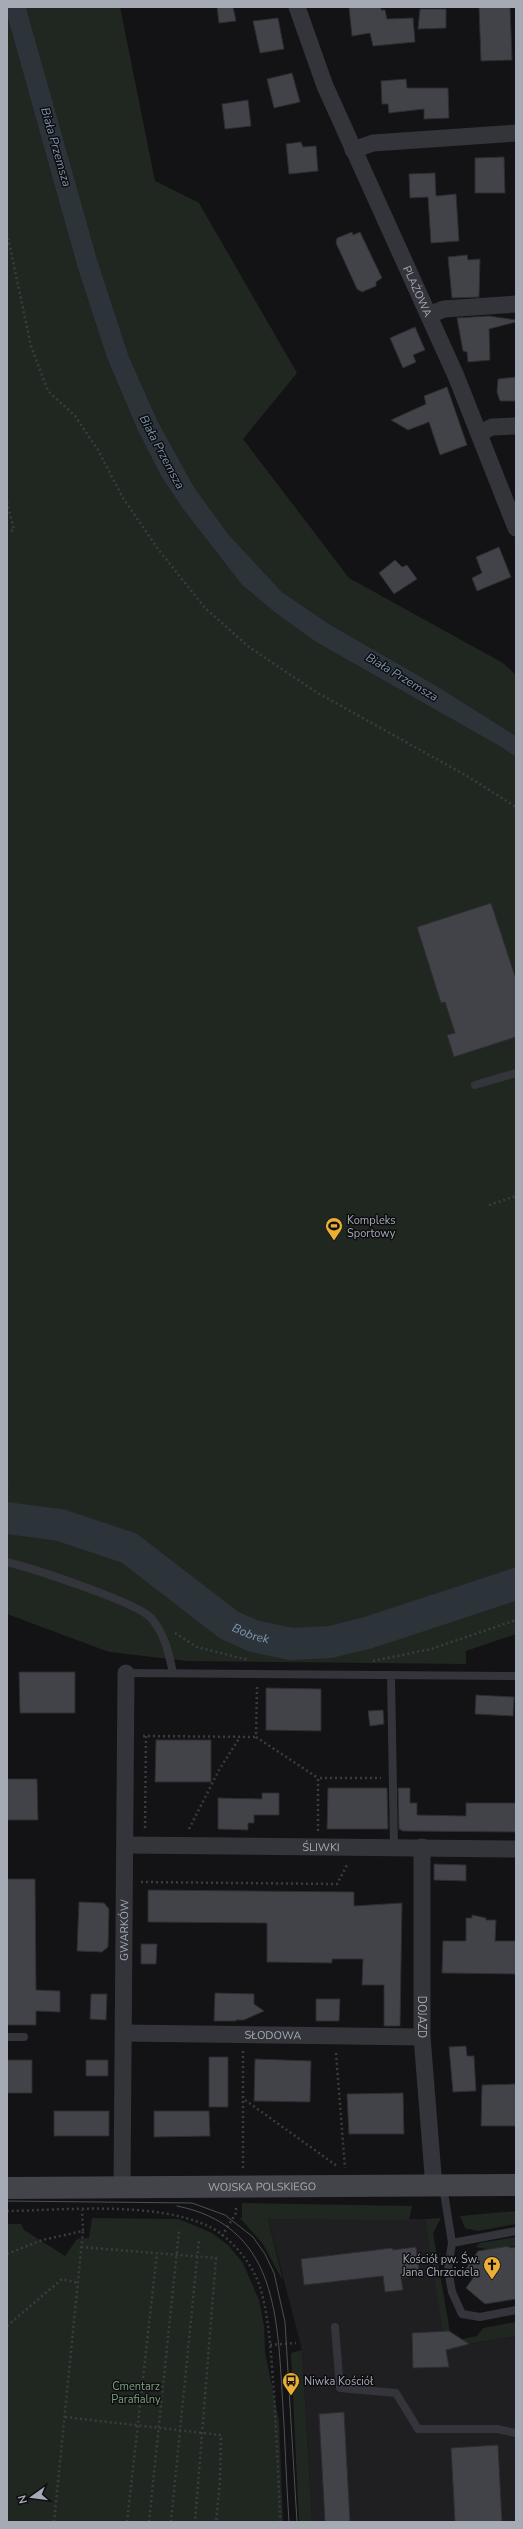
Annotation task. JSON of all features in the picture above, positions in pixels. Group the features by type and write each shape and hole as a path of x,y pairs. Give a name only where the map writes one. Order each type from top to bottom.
{"main road":[{"name":"WOJSKA POLSKIEGO","path":"7,2188 438,2187 516,2185"}],"street":[{"name":"PLAŻOWA","path":"297,7 316,64 353,150 429,315 480,432 516,528"},
{"path":"353,150 373,143 516,133"},
{"path":"429,315 444,309 516,304"},
{"path":"480,432 492,427 516,426"},
{"name":"GWARKÓW","path":"122,2187 124,2033 133,1846 126,1736 126,1673"},
{"name":"ŚLIWKI","path":"133,1846 422,1847 516,1849"},
{"name":"DOJAZD","path":"422,1847 422,2037 438,2187"},
{"name":"SŁODOWA","path":"124,2033 243,2033 422,2037"}],"lane":[{"path":"475,1085 516,1074"},
{"path":"7,1562 33,1569 124,1603 152,1618 166,1643 173,1673"},
{"path":"126,1673 516,1676"},
{"path":"391,1675 394,1847"},
{"path":"7,2036 24,2037"},
{"path":"438,2187 452,2243 450,2277 452,2292 462,2314 480,2317 516,2310"},
{"path":"452,2243 516,2231"},
{"path":"335,2327 340,2388 396,2393 418,2429 497,2429 516,2433"}],"path":[{"path":"7,233 31,346 48,391 75,416 98,450 123,498 153,543 205,608 249,647 316,692 467,776 516,807"},
{"path":"7,502 14,530 7,532"},
{"path":"489,1205 516,1196"},
{"path":"7,1476 7,1500"},
{"path":"152,1618 197,1647 252,1661"},
{"path":"370,1661 430,1649 516,1620"},
{"path":"256,1737 258,1674"},
{"path":"126,1736 256,1737 318,1778 393,1778"},
{"path":"133,1846 141,1839 144,1839 146,1736"},
{"path":"187,1832 219,1770 240,1737"},
{"path":"318,1778 318,1839"},
{"path":"140,1875 140,1882 337,1884 348,1861"},
{"path":"242,2172 244,2100 243,2033"},
{"path":"244,2100 345,2172 335,2035"},
{"path":"222,2236 236,2213 236,2201"},
{"path":"54,2522 82,2247 82,2210"},
{"path":"7,2211 141,2211 179,2217 208,2226 235,2248 249,2267 260,2286 270,2345 280,2522"},
{"path":"7,2254 42,2240 83,2231"},
{"path":"150,2522 179,2231"},
{"path":"170,2522 199,2239"},
{"path":"82,2247 216,2258 195,2522"},
{"path":"127,2522 157,2253"},
{"path":"7,2326 62,2279 78,2283"},
{"path":"270,2345 296,2343"},
{"path":"65,2417 139,2424 221,2435 220,2481 216,2522"}],"shaded area":[{"path":"268,2219 425,2219 447,2348 516,2336 516,2522 312,2522 302,2350"}],"green space":[{"path":"26,7 120,7 155,181 199,203 297,373 243,439 349,578 503,663 516,675 516,736 440,688 329,624 282,592 228,534 194,487 158,422 129,357 97,259"},
{"path":"7,15 78,269 107,358 138,431 161,476 183,509 242,585 277,614 316,642 516,757 516,1634 466,1651 466,1664 187,1661 109,1652 7,1614"},
{"path":"242,2203 412,2206 409,2220 268,2219 283,2281 263,2244 240,2218 242,2217"},
{"path":"516,2211 516,2224 478,2231 465,2228 460,2216"},
{"name":"Cmentarz Parafialny","path":"92,2218 179,2219 212,2233 228,2245 243,2263 259,2300 264,2326 265,2352 279,2421 283,2522 7,2522 7,2224 21,2224 24,2230 65,2256 77,2239 89,2238"},
{"path":"441,2218 433,2233 450,2332 443,2332 425,2219"},
{"path":"516,2237 516,2246 509,2247 508,2245 506,2248 492,2250 476,2247 480,2243"},
{"path":"516,2322 516,2336 463,2345 463,2339 477,2336 483,2328"},
{"path":"302,2350 312,2522 299,2522 291,2353"}],"water":[{"name":"Biała Przemsza","path":"7,7 26,7 97,259 129,357 158,422 194,487 228,534 282,592 329,624 440,688 516,736 516,757 316,642 277,614 242,585 183,509 161,476 138,431 107,358 78,269 7,15"}],"building":[{"path":"217,7 233,7 236,21 219,23"},
{"path":"349,7 381,7 381,10 385,10 387,19 413,18 415,42 373,46 370,33 352,36"},
{"path":"479,7 510,7 512,60 481,61"},
{"path":"420,9 446,9 446,28 418,29"},
{"path":"278,18 284,49 260,53 253,21"},
{"path":"292,73 300,102 274,108 267,79"},
{"path":"406,79 407,88 448,88 449,118 424,119 424,109 389,113 388,104 382,104 381,81"},
{"path":"248,100 251,126 225,129 222,104"},
{"path":"301,142 303,147 316,146 318,171 289,174 286,144"},
{"path":"504,157 505,193 475,193 475,158"},
{"path":"435,173 436,196 456,194 459,241 431,243 428,197 410,198 409,174"},
{"path":"352,232 353,235 360,232 382,278 376,282 376,286 362,292 357,289 336,243 337,238"},
{"path":"467,255 468,260 480,259 479,297 452,298 448,257"},
{"path":"489,316 516,320 516,322 489,329 490,360 468,362 467,352 463,351 457,318"},
{"path":"415,327 425,350 413,355 416,362 403,368 390,338"},
{"path":"516,377 516,401 500,401 497,392 498,379"},
{"path":"447,387 467,445 440,455 429,422 408,430 391,420 426,404 424,396"},
{"path":"499,547 511,577 477,591 472,578 482,573 476,557"},
{"path":"395,560 402,567 407,565 417,579 394,594 379,573"},
{"path":"491,903 516,979 516,1037 454,1057 447,1035 455,1033 445,1002 441,1003 417,927"},
{"path":"19,1672 75,1672 75,1713 20,1713"},
{"path":"266,1688 321,1689 321,1731 266,1730"},
{"path":"476,1695 514,1697 513,1716 475,1714"},
{"path":"383,1710 384,1724 370,1726 368,1711"},
{"path":"156,1740 211,1740 211,1782 155,1782"},
{"path":"7,1779 37,1779 38,1820 7,1820"},
{"path":"328,1788 387,1788 388,1829 327,1829"},
{"path":"398,1788 410,1788 410,1803 417,1803 417,1815 466,1816 466,1803 516,1803 516,1832 403,1831 399,1829"},
{"path":"262,1793 279,1793 279,1815 254,1815 254,1823 248,1823 248,1830 218,1829 218,1798 262,1799"},
{"path":"434,1864 466,1865 466,1881 434,1880"},
{"path":"7,1879 35,1879 36,1990 60,1991 60,2012 36,2011 36,2025 7,2025"},
{"path":"148,1890 354,1892 354,1906 402,1903 400,2026 384,2026 384,1985 362,1985 363,1959 332,1959 332,1963 267,1962 267,1923 148,1922"},
{"path":"79,1902 104,1903 109,1909 108,1947 102,1952 77,1951"},
{"path":"472,1915 486,1918 486,1920 496,1920 495,1941 516,1941 516,1974 442,1973 443,1941 466,1941 466,1918 472,1918"},
{"path":"141,1944 157,1944 156,1964 141,1964"},
{"path":"215,1993 254,1994 254,2004 264,2011 244,2020 214,2021"},
{"path":"91,1994 107,1994 106,2020 90,2019"},
{"path":"316,1999 340,1999 339,2021 316,2021"},
{"path":"466,2046 467,2056 474,2056 476,2091 453,2092 449,2047"},
{"path":"209,2057 228,2057 228,2107 209,2107"},
{"path":"255,2059 311,2061 310,2102 254,2101"},
{"path":"7,2060 32,2060 32,2093 7,2093"},
{"path":"86,2060 108,2060 108,2076 86,2076"},
{"path":"516,2084 516,2126 481,2126 482,2085"},
{"path":"403,2093 404,2134 349,2134 347,2094"},
{"path":"54,2111 109,2111 109,2136 54,2136"},
{"path":"154,2111 209,2111 210,2136 154,2137"},
{"name":"Kościół pw. Św. Jana Chrzciciela","path":"509,2246 509,2248 516,2247 516,2299 485,2304 466,2288 473,2278 463,2273 478,2251"},
{"path":"416,2247 420,2276 401,2278 403,2290 385,2292 383,2276 304,2285 301,2259 392,2248 393,2250"},
{"path":"449,2331 469,2344 446,2350 449,2367 413,2368 412,2333"},
{"path":"344,2412 350,2522 325,2522 319,2414"},
{"path":"498,2445 502,2522 455,2522 451,2448"}],"waterway":[{"name":"Bobrek","path":"7,1518 60,1525 129,1548 229,1625 253,1636 291,1644 330,1642 367,1633 516,1584"}],"tram line":[{"path":"7,2201 192,2203 225,2215 253,2237 265,2254 274,2273 285,2322 297,2522"},
{"path":"177,2206 209,2216 234,2232 252,2252 264,2276 272,2302 277,2331 283,2407 289,2522"}],"place":[{"name":"Kompleks Sportowy","path":"334,1241"},
{"name":"Kościół pw. Św. Jana Chrzciciela","path":"492,2280"},
{"name":"Niwka Kościół","path":"291,2396"}]}
